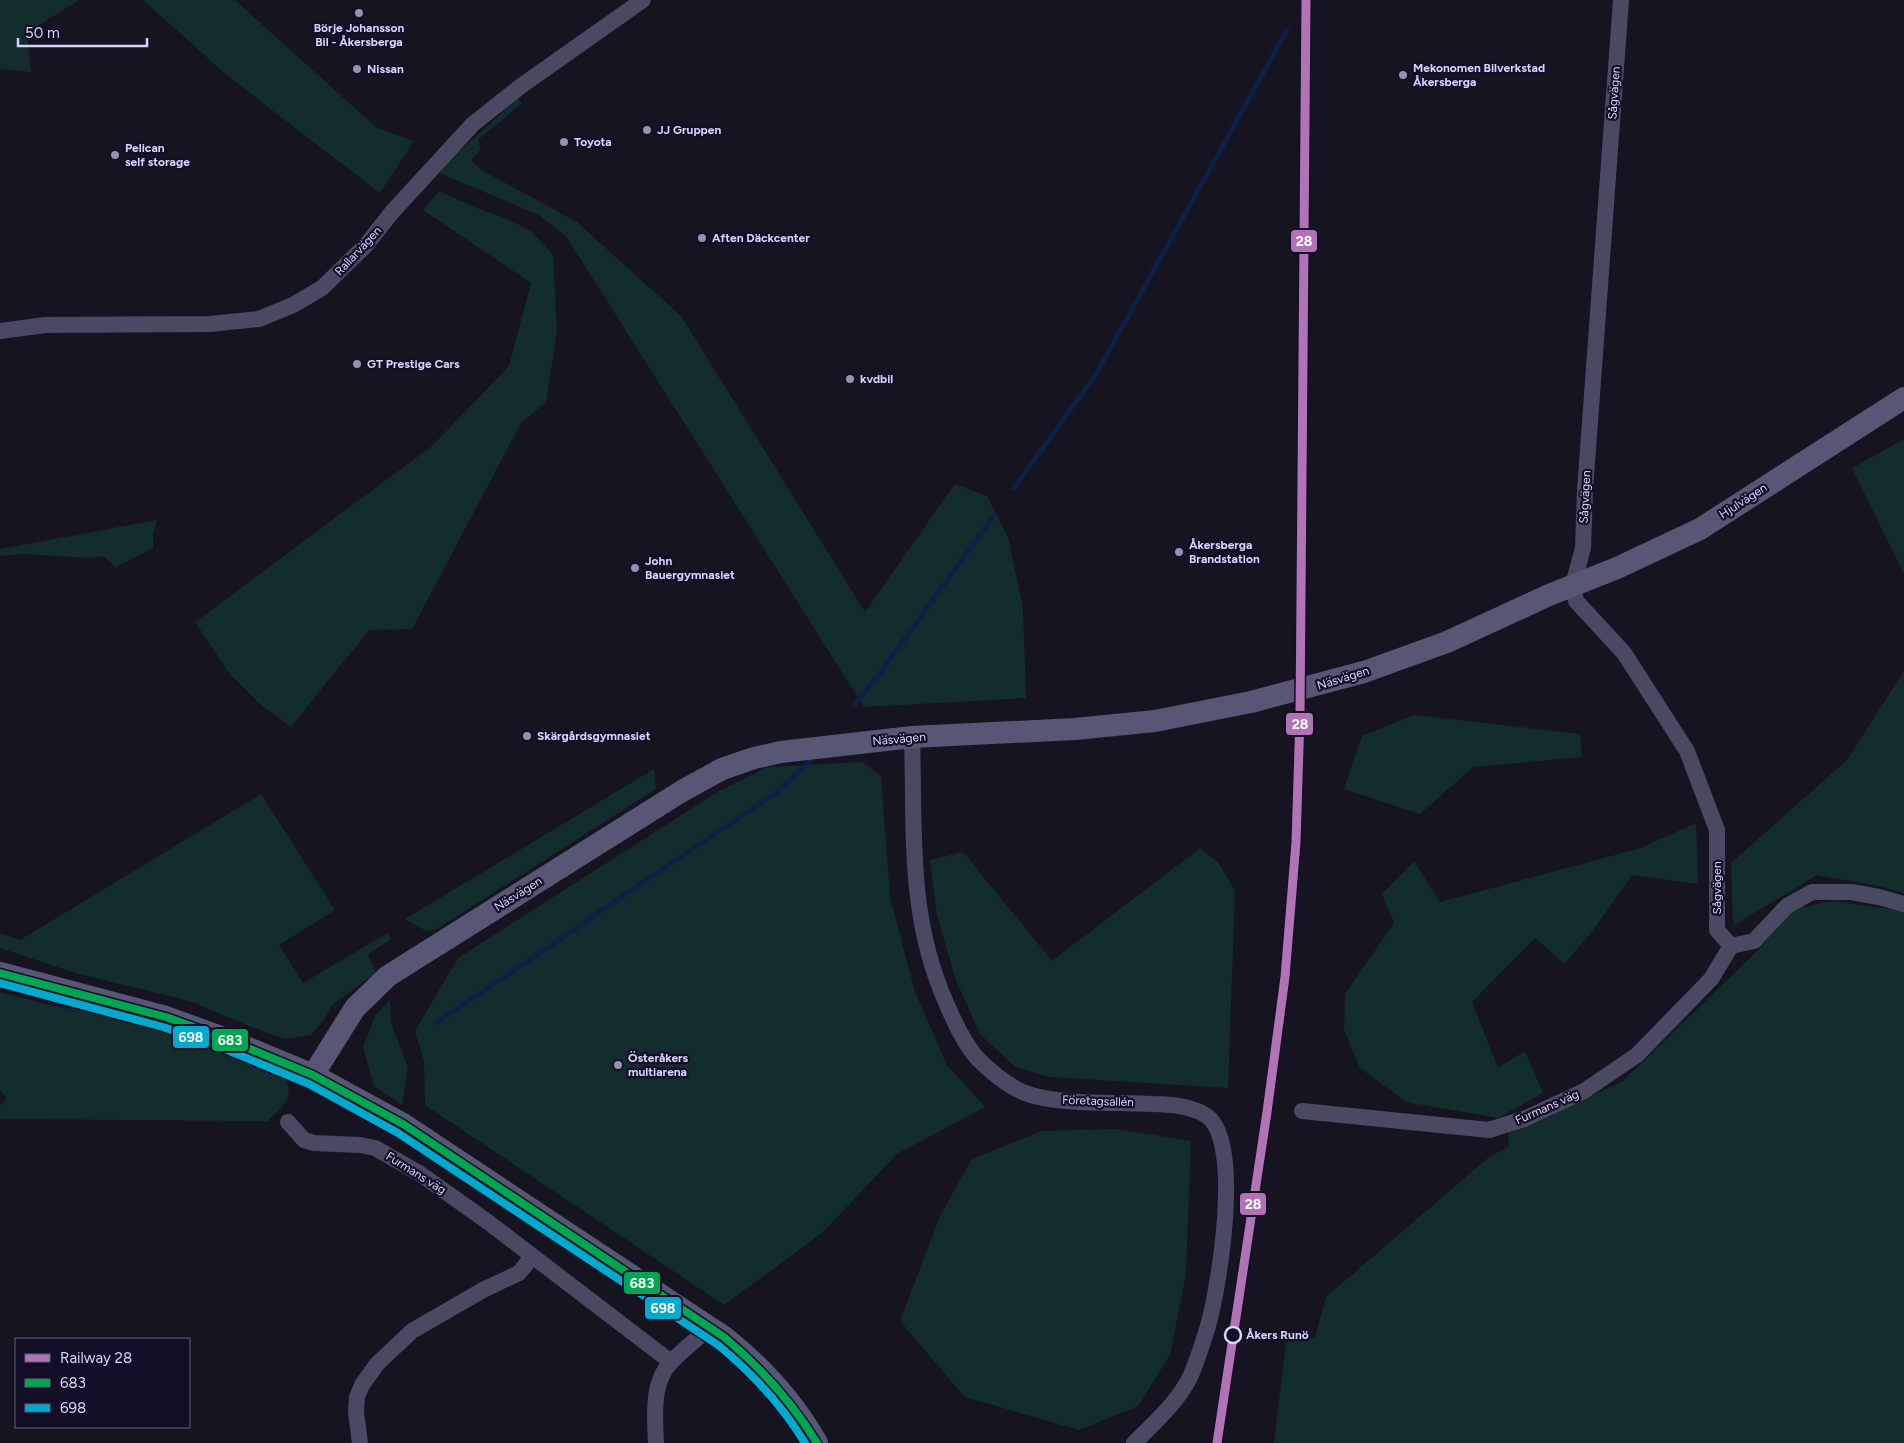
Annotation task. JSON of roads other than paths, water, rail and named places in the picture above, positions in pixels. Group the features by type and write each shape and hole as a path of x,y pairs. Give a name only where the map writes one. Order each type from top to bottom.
{"street":[{"name":"Rallarvägen","path":"0,331 45,324 210,324 259,319 293,305 322,288 366,245 393,211 472,124 521,86 643,0"},
{"name":"Sågvägen","path":"1621,0 1586,480 1583,548 1573,585 1576,601 1624,654 1687,752 1718,830 1717,930 1731,946"},
{"name":"Hjulvägen","path":"1573,585 1617,568 1700,529 1904,398"},
{"name":"Näsvägen","path":"313,1074 355,1008 388,976 699,780 722,769 754,758 781,752 912,737 1037,732 1109,726 1186,716 1251,702 1364,672 1447,642 1573,585"},
{"name":"Företagsallén","path":"912,737 914,866 917,901 931,966 958,1028 976,1056 993,1072 1028,1094 1054,1100 1166,1104 1194,1110 1212,1121 1222,1144 1226,1175 1226,1204 1220,1265 1208,1325 1190,1377 1166,1412 1134,1443"},
{"path":"1731,946 1754,941 1788,906 1812,892 1851,892 1904,904"},
{"name":"Furmans väg","path":"1302,1111 1489,1130 1524,1119 1584,1091 1637,1055 1711,979 1731,946"},
{"path":"0,972 166,1017 224,1038 313,1074 403,1124 536,1214 710,1326 762,1370 789,1401 817,1443"},
{"name":"Furmans väg","path":"288,1122 304,1140 309,1142 360,1144 375,1148 394,1158 452,1196 671,1362"},
{"path":"360,1443 356,1412 357,1398 362,1385 377,1364 412,1331 483,1290 519,1273 532,1257"},
{"path":"656,1443 656,1408 660,1380 671,1362 710,1326"}],"waterway":[{"path":"1014,488 1096,374 1287,30"},
{"path":"855,704 880,673 995,514"},
{"path":"436,1023 778,791 811,760"}],"rail line":[{"name":"28","path":"1217,1443 1267,1112 1285,977 1296,842 1300,716 1306,0"}],"place":[{"name":"Börje Johansson Bil - Åkersberga","path":"359,13"},
{"name":"Nissan","path":"357,69"},
{"name":"Mekonomen Bilverkstad Åkersberga","path":"1403,75"},
{"name":"JJ Gruppen","path":"647,130"},
{"name":"Toyota","path":"564,142"},
{"name":"Pelican self storage","path":"115,155"},
{"name":"Aften Däckcenter","path":"702,238"},
{"name":"GT Prestige Cars","path":"357,364"},
{"name":"kvdbil","path":"850,379"},
{"name":"Åkersberga Brandstation","path":"1179,552"},
{"name":"John Bauergymnasiet","path":"635,568"},
{"name":"Skärgårdsgymnasiet","path":"527,736"},
{"name":"Österåkers multiarena","path":"618,1065"},
{"name":"Åkers Runö","path":"1233,1335"}]}
